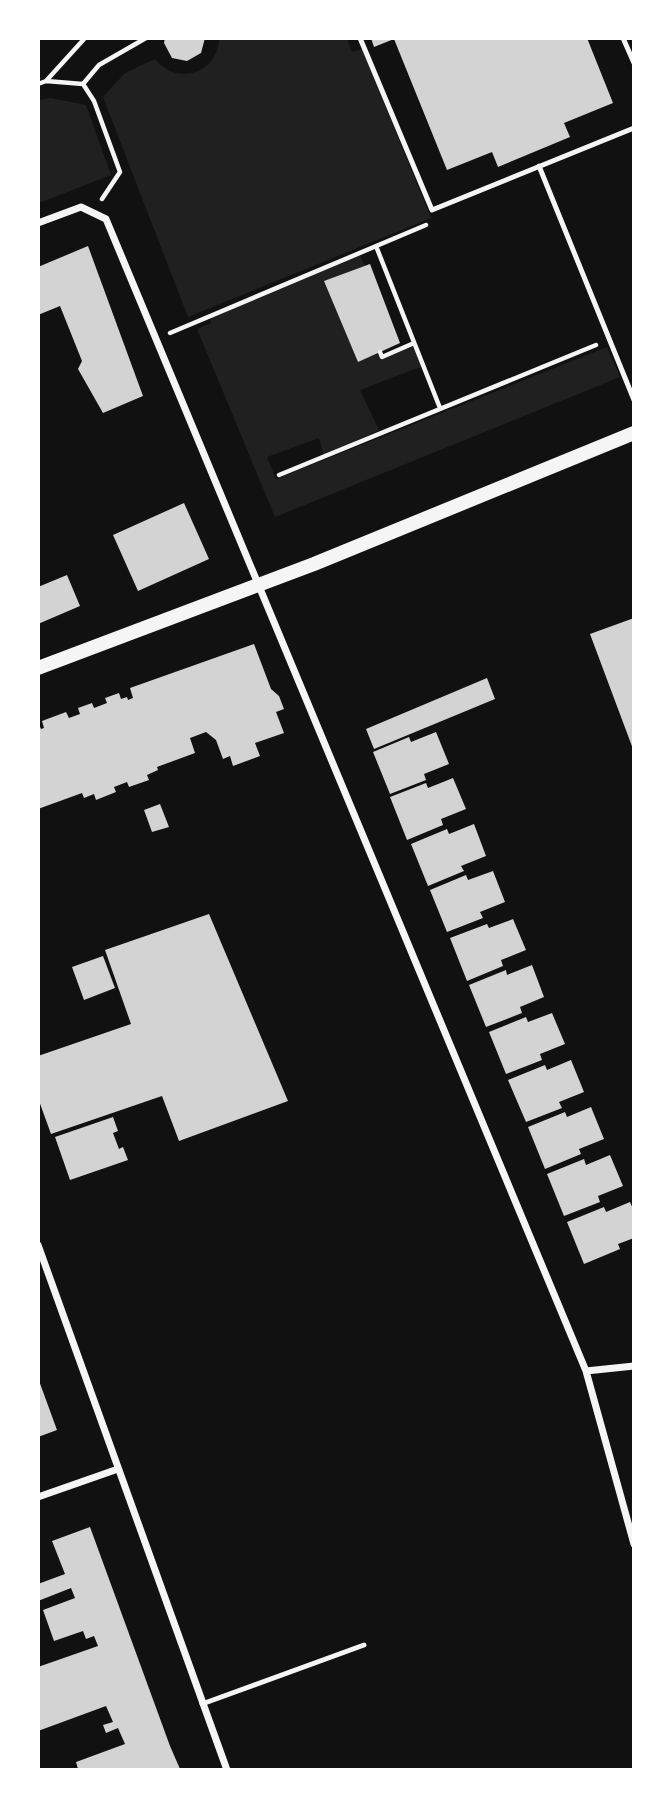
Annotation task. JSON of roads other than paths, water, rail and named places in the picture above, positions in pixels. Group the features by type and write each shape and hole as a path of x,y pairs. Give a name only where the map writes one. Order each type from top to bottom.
{"main road":[{"path":"38,668 256,585 634,433"}],"street":[{"path":"38,223 81,207 106,219 256,585 586,1371 634,1544"},
{"path":"38,1245 227,1769"},
{"path":"586,1371 634,1366"},
{"path":"38,1497 118,1469"}],"lane":[{"path":"359,38 432,210 634,128"},
{"path":"623,38 634,63"},
{"path":"539,166 634,400"},
{"path":"202,1704 364,1645"}]}
